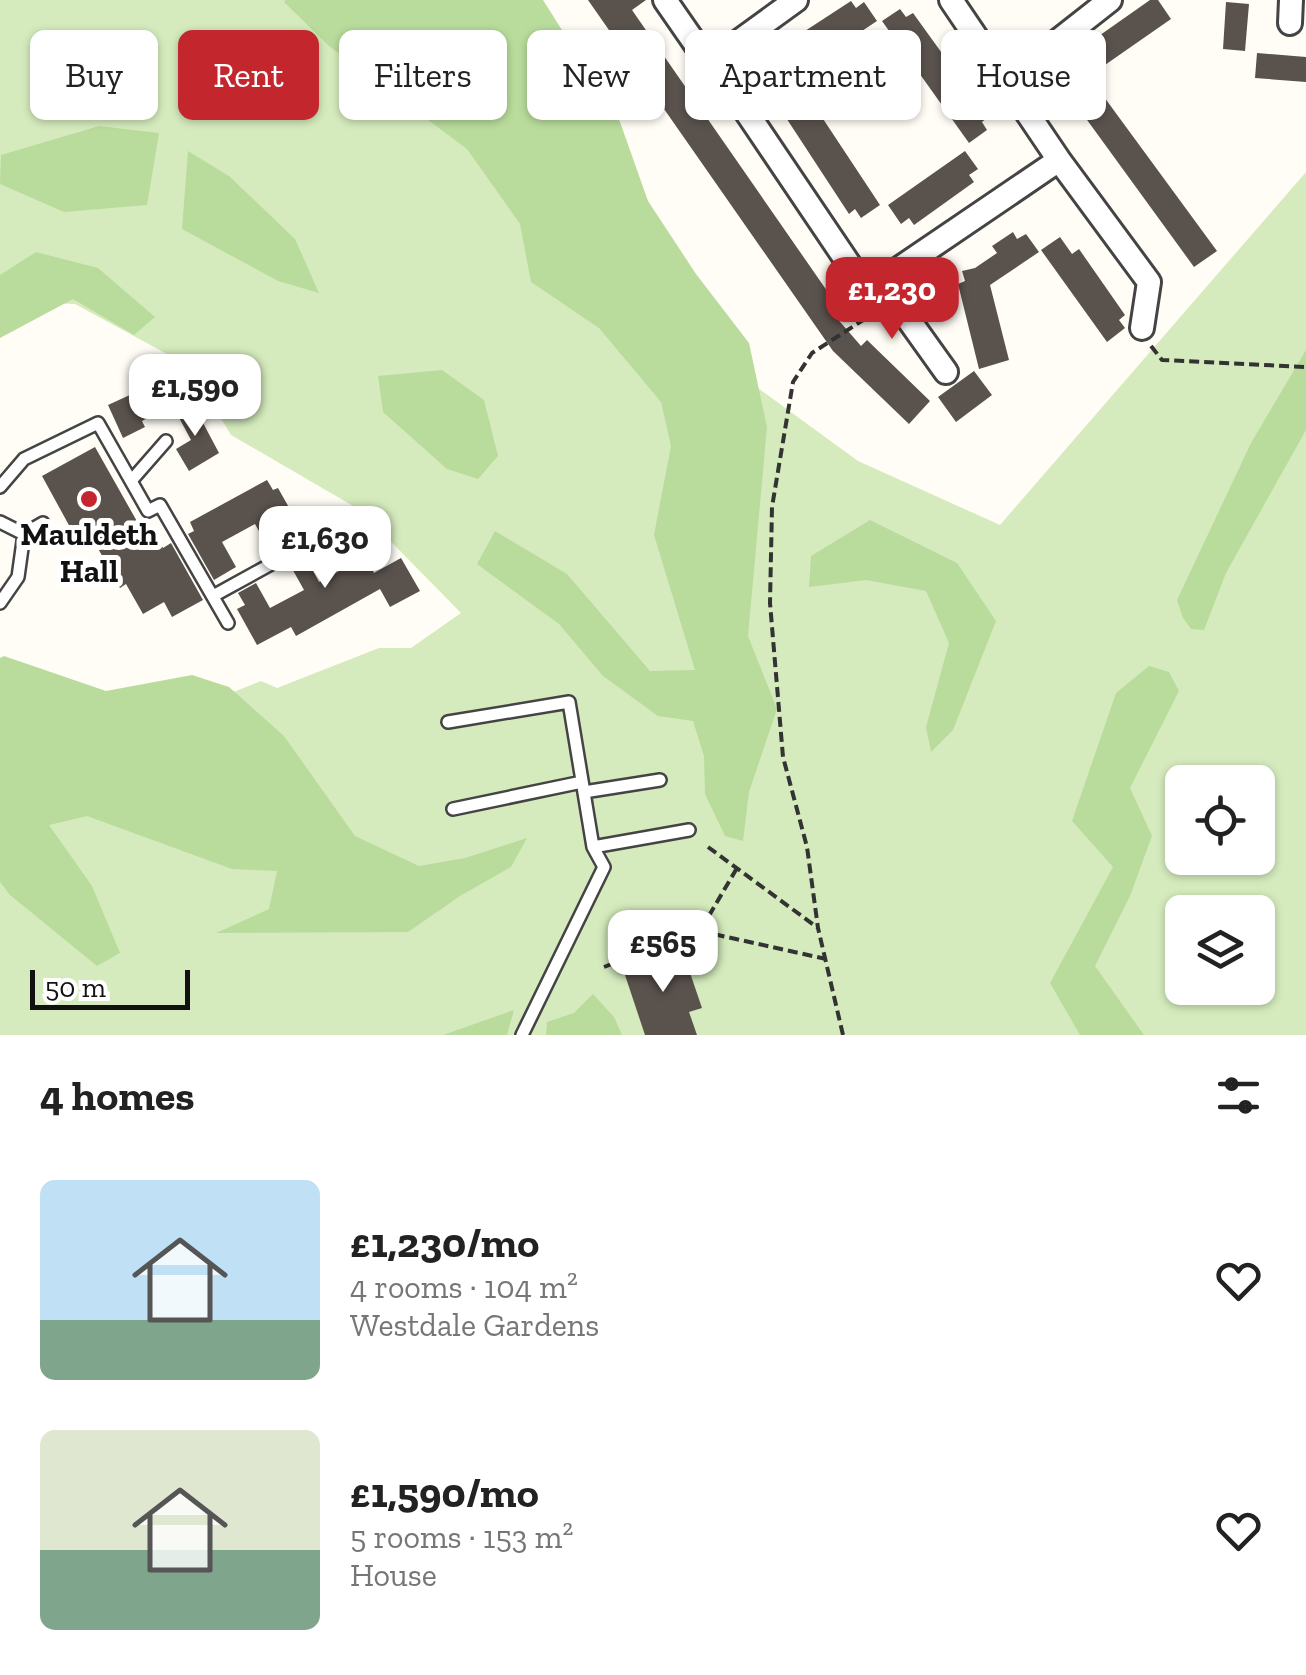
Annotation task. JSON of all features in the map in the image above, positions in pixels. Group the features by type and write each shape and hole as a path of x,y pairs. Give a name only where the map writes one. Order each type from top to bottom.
{"street":[{"path":"665,0 686,30"},
{"path":"755,30 796,0"},
{"path":"950,0 971,30"},
{"path":"1072,30 1110,0"},
{"path":"752,120 859,279 878,283 946,372"},
{"path":"1033,120 1149,282 1142,328"},
{"path":"878,283 1059,160"}],"lane":[{"path":"0,487 24,459 98,423 148,512 160,505 228,623"},
{"path":"131,481 166,441"},
{"path":"0,522 24,534"},
{"path":"24,534 42,523"},
{"path":"0,603 18,576 24,534"},
{"path":"213,596 324,536"},
{"path":"448,722 569,702 593,846 604,867 522,1035"},
{"path":"453,809 583,787 660,780"},
{"path":"593,846 690,830"}],"path":[{"path":"843,1035 818,928 807,847 783,758 770,603 772,507 793,382 812,353 870,314 878,283"},
{"path":"1142,328 1162,360 1306,367"},
{"path":"708,847 818,928"},
{"path":"700,931 737,868"},
{"path":"604,967 700,931 826,959"}],"green space":[{"path":"0,0 451,0 472,30 339,30 339,120 507,120 507,80 527,109 527,120 535,120 685,335 858,461 1000,525 1306,172 1306,1035 0,1035 0,715 196,707 261,681 277,688 379,648 411,648 461,613 360,510 231,435 189,366 75,304 41,303 0,314"},
{"path":"543,0 562,30 527,30 527,120 619,120 648,201 696,274 749,343 767,427 748,636 777,709 749,792 743,841 725,836 705,794 704,756 693,721 658,716 603,676 559,624 477,564 495,531 567,574 650,671 695,670 654,535 671,446 661,402 599,328 531,282 520,224 467,149 428,120 507,120 507,30 339,30 339,53 319,36 319,30 313,30 284,2"},
{"path":"99,126 159,133 147,205 64,212 0,184 1,155"},
{"path":"188,151 229,176 295,239 319,293 278,281 182,229"},
{"path":"36,252 98,268 155,317 134,335 73,299 0,338 0,275"},
{"path":"1306,350 1306,430 1226,573 1204,630 1191,629 1177,600 1251,443"},
{"path":"442,370 484,400 498,456 478,479 447,469 383,412 378,376"},
{"path":"870,520 957,563 996,621 953,730 931,752 926,727 949,643 926,591 866,580 809,587 811,556"},
{"path":"4,656 106,691 192,675 229,687 284,736 355,836 419,866 465,858 527,838 511,867 408,932 216,933 269,909 277,871 232,869 87,816 49,825 92,886 120,953 97,966 10,895 0,882 0,658"},
{"path":"1149,666 1169,672 1179,691 1130,788 1152,836 1130,896 1095,966 1144,1035 1080,1035 1050,983 1113,867 1072,821 1116,693"},
{"path":"593,994 614,1017 622,1035 546,1035 547,1022 574,1013"},
{"path":"514,1010 507,1035 443,1035"}],"building":[{"path":"588,0 646,0 632,10 646,30 609,30"},
{"path":"1150,0 1158,0 1171,19 1106,64 1106,31"},
{"path":"851,1 856,8 864,2 877,21 863,30 806,30"},
{"path":"1226,2 1249,4 1245,51 1223,49"},
{"path":"900,9 906,17 913,13 941,52 941,104 921,76 921,30 888,30 882,21"},
{"path":"1257,53 1306,57 1306,82 1255,78"},
{"path":"665,58 685,86 685,120 708,120 841,311 835,316 861,346 867,340 930,401 909,424 833,351 665,110"},
{"path":"1106,100 1217,251 1194,267 1087,120 1106,120"},
{"path":"788,120 824,120 880,205 861,218 855,209 849,214"},
{"path":"953,120 984,120 987,130 969,143"},
{"path":"965,151 978,169 969,175 974,182 914,225 909,218 901,224 888,205"},
{"path":"1013,232 1017,239 1026,234 1039,252 990,285 1009,360 979,369 958,284 965,281 962,271 975,268 997,253 992,246"},
{"path":"1060,237 1072,254 1079,249 1125,315 1119,320 1125,328 1107,342 1041,250"},
{"path":"170,367 186,398 142,421 145,427 123,438 108,405 132,394 129,388"},
{"path":"974,371 992,395 956,422 938,397"},
{"path":"193,404 219,453 189,471 176,449 191,440 176,412"},
{"path":"95,447 143,532 152,528 163,548 171,543 203,600 172,617 164,602 143,614 126,584 120,588 95,543 82,549 42,476"},
{"path":"267,480 273,490 278,488 291,511 277,518 289,540 270,551 255,524 222,542 236,567 214,580 188,534 194,531 190,522"},
{"path":"344,516 374,573 401,558 420,591 390,607 380,589 296,636 291,627 257,645 237,609 245,605 238,593 256,583 270,608 304,590 290,565 305,556 319,582 350,565 328,524"},
{"path":"674,949 680,967 687,964 702,1008 689,1012 697,1035 645,1035 622,966"}],"place":[{"name":"Mauldeth Hall","path":"89,499"}]}
